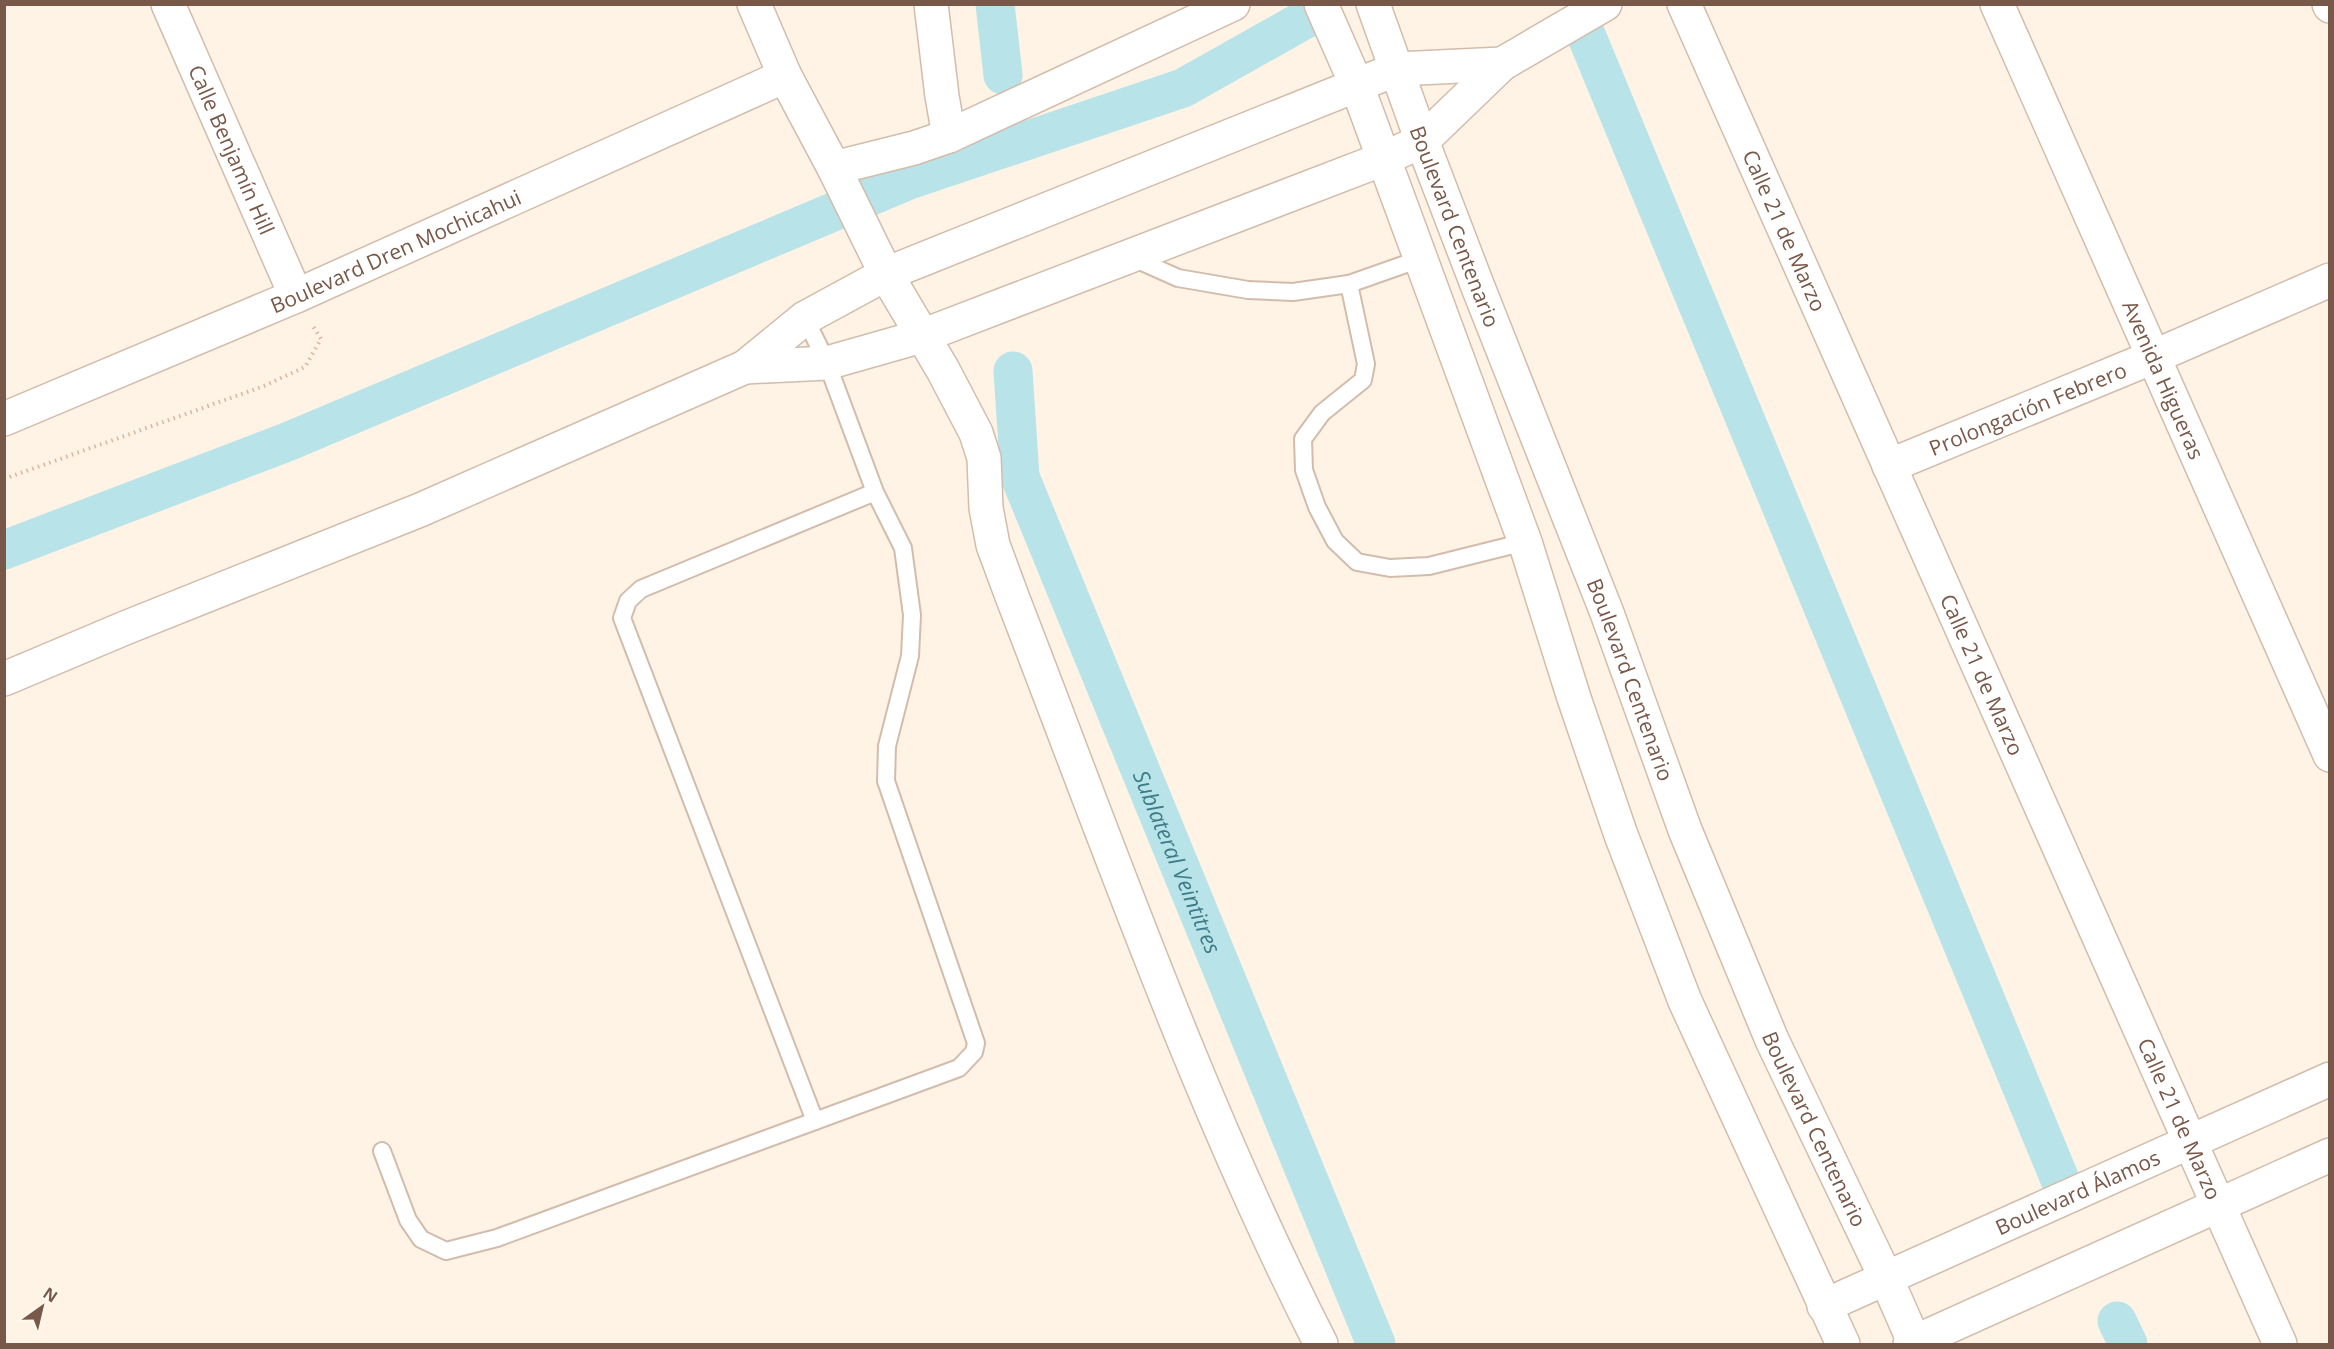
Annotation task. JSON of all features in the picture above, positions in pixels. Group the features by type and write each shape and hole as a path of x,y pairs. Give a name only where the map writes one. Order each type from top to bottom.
{"street":[{"name":"Calle Benjamín Hill","path":"168,4 296,296"},
{"path":"754,4 785,76 886,274 963,404 976,433 984,458 986,508 993,545 1169,1002 1246,1190 1321,1344"},
{"path":"931,4 942,96 950,136"},
{"path":"837,175 950,136 1233,4"},
{"name":"Boulevard Centenario","path":"1321,4 1357,86 1525,542 1574,698 1621,835 1681,990 1843,1344"},
{"name":"Boulevard Centenario","path":"1373,4 1422,141 1607,613 1685,830 1772,1040 1886,1278 1913,1344"},
{"path":"745,367 827,363 922,336 1383,159 1422,141 1502,64 1605,4"},
{"name":"Calle 21 de Marzo","path":"1684,4 2280,1344"},
{"name":"Avenida Higueras","path":"1997,4 2330,755"},
{"path":"4,679 420,510 745,367 805,318 886,274 1397,69 1502,64"},
{"name":"Boulevard Dren Mochicahui","path":"4,419 296,296 785,76"},
{"name":"Prolongación Febrero","path":"1889,466 2153,357 2330,280"},
{"name":"Boulevard Álamos","path":"1824,1306 2330,1078"},
{"path":"1913,1344 2330,1155"}],"lane":[{"path":"1128,256 1178,278 1248,290 1293,292 1349,284 1420,259"},
{"path":"1349,284 1366,364 1363,380 1322,413 1303,440 1304,470 1317,507 1335,541 1357,562 1390,568 1429,566 1525,542"},
{"path":"382,1151 408,1220 421,1239 446,1251 497,1238 959,1068 974,1052 976,1043 886,781 887,746 910,656 912,615 903,548 875,492 827,363 805,318"},
{"path":"815,1121 622,618 628,601 641,589 875,492"}],"path":[{"path":"4,479 264,386 305,367 321,339 296,296"}],"waterway":[{"path":"995,4 1003,75"},
{"path":"4,550 287,442 909,180 1183,88 1318,12"},
{"path":"1582,25 2061,1182"},
{"name":"Sublateral Veintitres","path":"1013,371 1020,477 1376,1344"},
{"path":"2117,1321 2128,1344"}]}
